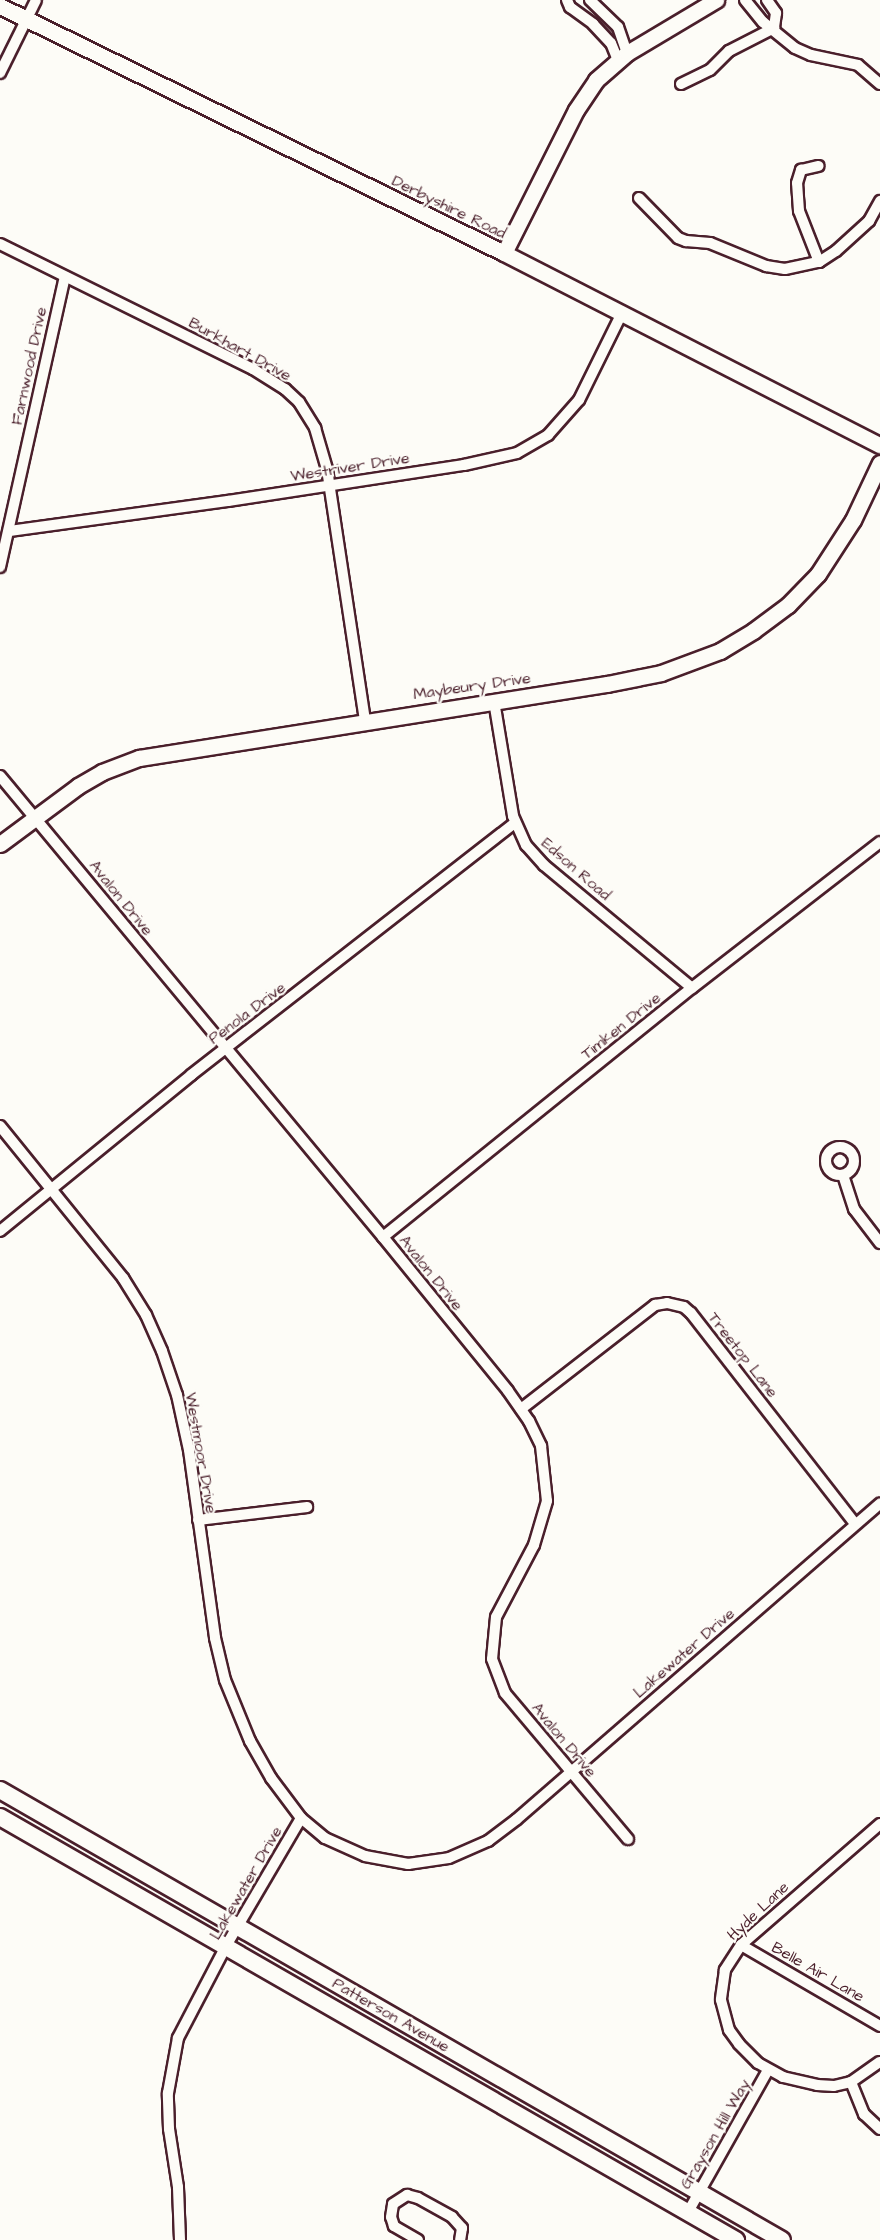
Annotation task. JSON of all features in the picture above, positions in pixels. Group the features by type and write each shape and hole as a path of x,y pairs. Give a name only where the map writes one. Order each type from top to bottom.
{"main road":[{"name":"Patterson Avenue","path":"0,1790 782,2240"},
{"name":"Patterson Avenue","path":"0,1816 736,2240"}],"street":[{"path":"0,73 36,0"},
{"path":"567,0 570,7 623,56"},
{"path":"590,0 618,27 623,56"},
{"path":"504,254 576,110 596,80 623,56 716,0"},
{"path":"745,0 763,22 774,28 795,48 811,55 858,65 880,84"},
{"path":"767,0 776,13 774,28"},
{"name":"Derbyshire Road","path":"0,6 504,254 880,445"},
{"path":"681,84 710,70 729,51 774,28"},
{"path":"819,166 801,170 796,183 799,211 819,262"},
{"path":"639,198 673,234 686,241 710,243 766,266 794,268 819,262 863,228 880,201"},
{"name":"Burkhart Drive","path":"0,244 253,369 285,389 298,402 315,428 329,484 365,720"},
{"name":"Farnwood Drive","path":"0,567 65,277"},
{"name":"Westriver Drive","path":"9,531 109,519 503,458 536,444 557,427 579,400 622,313"},
{"name":"Maybeury Drive","path":"0,844 86,781 140,758 365,720 607,684 661,673 720,651 753,631 788,605 818,574 853,520 880,463"},
{"name":"Edson Road","path":"494,701 515,823 526,845 544,865 692,988"},
{"name":"Avalon Drive","path":"0,776 383,1237 521,1409 541,1446 547,1501 534,1545 496,1617 492,1659 505,1693 628,1839"},
{"name":"Penola Drive","path":"0,1231 227,1048 515,823"},
{"name":"Timken Drive","path":"383,1237 692,988 880,842"},
{"name":"Westmoor Drive","path":"0,1126 123,1278 158,1342 183,1420 215,1638 225,1680 250,1741 282,1795 301,1818"},
{"path":"843,1175 854,1209 880,1243"},
{"name":"Treetop Lane","path":"521,1409 655,1305 667,1303 684,1307 692,1313 855,1524"},
{"name":"Lakewater Drive","path":"180,2240 178,2187 169,2129 168,2092 178,2038 226,1946 301,1818 325,1838 364,1856 408,1864 449,1858 488,1841 518,1819 880,1503"},
{"path":"198,1520 308,1507"},
{"name":"Hyde Lane","path":"768,2070 753,2059 729,2030 724,2015 721,1983 725,1970 741,1945 880,1824"},
{"name":"Belle Air Lane","path":"741,1945 880,2026"},
{"path":"768,2070 783,2077 817,2085 851,2082 880,2062"},
{"name":"Grayson Hill Way","path":"688,2212 768,2070"},
{"path":"851,2082 864,2114 880,2129"},
{"path":"413,2239 394,2226 391,2217 393,2204 407,2195 418,2198 452,2217 462,2228 460,2240"}]}
